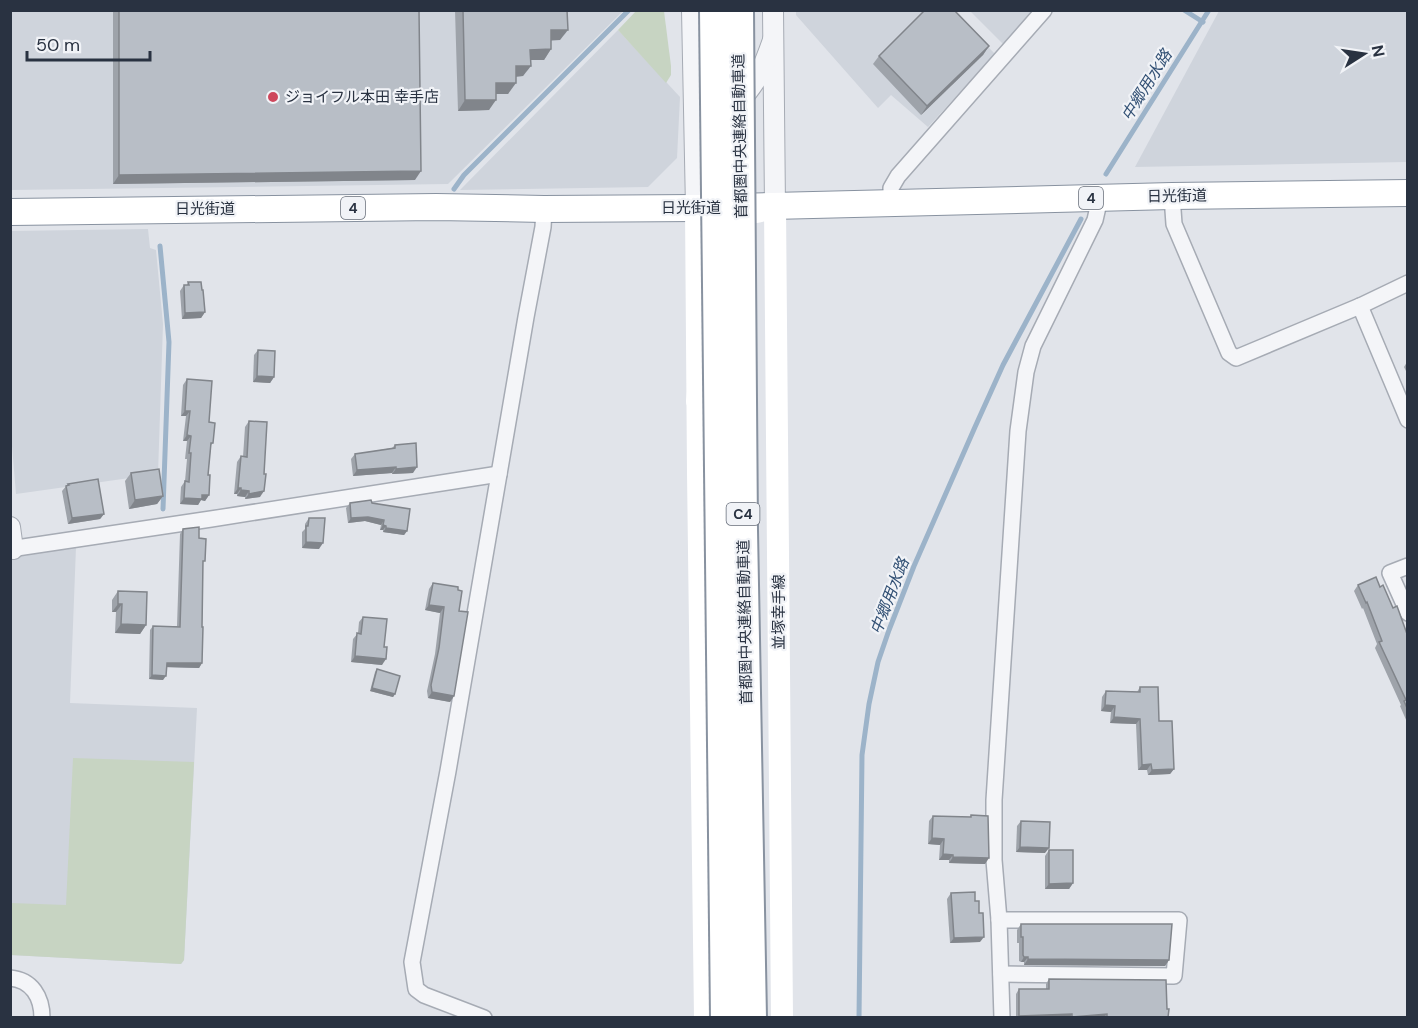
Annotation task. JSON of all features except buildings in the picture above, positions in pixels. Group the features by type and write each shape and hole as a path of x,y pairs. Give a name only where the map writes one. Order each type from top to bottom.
{"highway":[{"name":"首都圏中央連絡自動車道","path":"714,10 725,1017"},
{"name":"首都圏中央連絡自動車道","path":"739,10 743,530 752,1017"},
{"name":"日光街道","path":"10,212 436,207 775,207 1172,196 1407,193"}],"main road":[{"path":"698,400 706,344 710,334 724,319 729,306 729,226 738,218 775,207"},
{"name":"並塚幸手線","path":"775,207 782,1017"},
{"path":"696,208 705,1017"}],"street":[{"path":"692,10 696,208 712,199 726,183 728,119 763,69 773,40"},
{"path":"772,10 775,207"},
{"path":"891,203 891,188 898,176 1044,10"},
{"path":"1172,196 1174,224 1229,353 1236,358 1360,306 1407,283"},
{"path":"1002,1017 999,920 994,860 994,800 1017,443 1028,359 1095,220 1100,198"},
{"path":"484,1017 424,995 416,989 412,962 448,771 543,227 544,208"},
{"path":"1360,306 1407,420"},
{"path":"10,527 12,549 499,474"},
{"path":"1407,566 1390,573 1407,614"},
{"path":"999,920 1179,920 1174,976 1001,974"},
{"path":"10,978 23,981 36,992 40,999 42,1017"}],"shaded area":[{"name":"ジョイフル本田 幸手店","path":"10,11 623,11 448,184 11,190"},
{"path":"796,11 953,11 995,54 928,127 891,95 878,108 796,15"},
{"path":"970,11 1034,11 1003,44"},
{"path":"1219,11 1407,11 1407,162 1135,167"},
{"path":"618,30 680,97 677,158 648,187 460,190"},
{"path":"148,229 150,248 156,250 163,324 158,474 16,494 10,422 10,231"},
{"path":"76,547 70,703 197,708 184,960 181,964 11,955 10,558"}],"green space":[{"path":"637,10 664,11 671,66 671,75 666,83 618,30"},
{"path":"73,758 194,762 184,960 181,964 11,955 11,903 66,905"}],"waterway":[{"path":"454,189 464,175 629,10"},
{"path":"1184,10 1203,22"},
{"name":"中郷用水路","path":"1106,174 1209,10"},
{"name":"中郷用水路","path":"859,1018 862,755 878,662 914,566 1003,365 1081,219"},
{"path":"160,246 169,342 163,509"}],"place":[{"name":"ジョイフル本田 幸手店","path":"273,97"}]}
